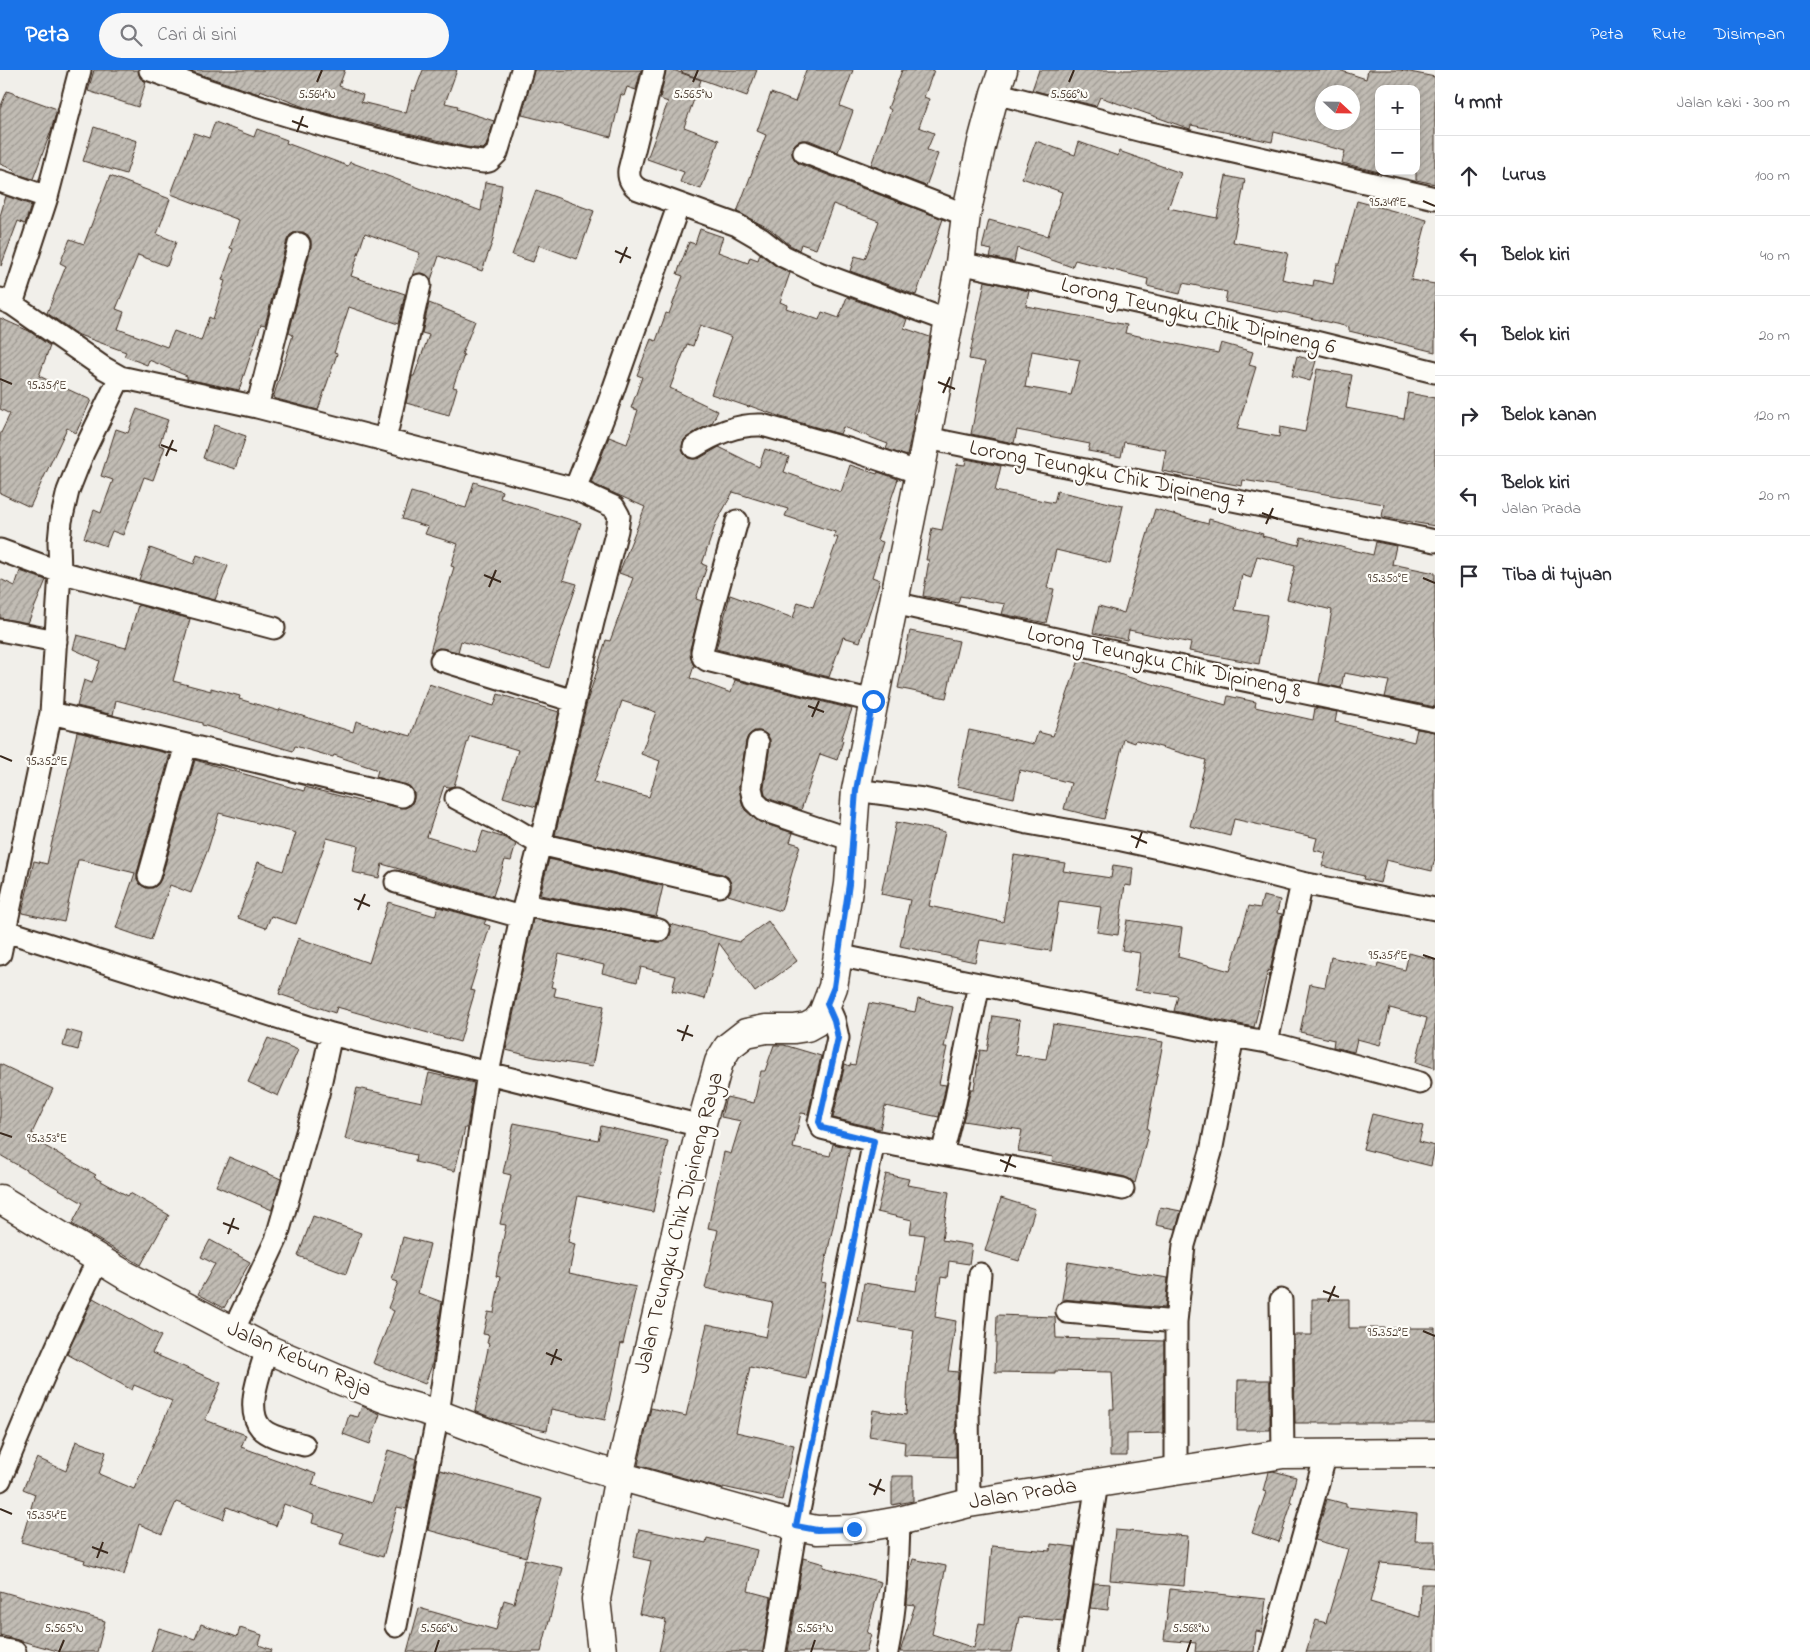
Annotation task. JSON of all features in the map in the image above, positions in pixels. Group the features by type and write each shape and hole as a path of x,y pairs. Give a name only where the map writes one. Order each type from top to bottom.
{"street":[{"path":"80,70 47,197 6,302 120,377 256,407 575,489 614,506 618,516 617,530 522,911 488,1073 438,1414 396,1626"},
{"path":"150,70 271,112 360,136 484,162 497,153 522,70"},
{"path":"654,70 629,177 630,181 638,189 737,225 761,239 783,256 818,273 949,321"},
{"path":"999,82 1142,131 1435,198"},
{"name":"Jalan Teungku Chik Dipineng Raya","path":"602,1652 596,1599 619,1476 701,1126 718,1062 728,1047 746,1033 766,1029 807,1027 816,1022 827,1004 834,987 837,955 849,884 856,790 927,438 960,263 966,216 982,142 999,82"},
{"path":"804,152 966,216"},
{"path":"0,181 47,197"},
{"path":"575,489 605,413 679,204"},
{"path":"256,407 299,244"},
{"name":"Lorong Teungku Chik Dipineng 6","path":"960,263 1307,340 1435,372"},
{"path":"385,440 420,285"},
{"path":"0,954 51,713 60,572 59,542 61,521 68,491 83,453 120,377"},
{"path":"694,447 703,441 738,427 762,425 848,449 920,473"},
{"name":"Lorong Teungku Chik Dipineng 7","path":"927,438 1435,541"},
{"path":"737,521 702,652 707,660 873,701"},
{"path":"0,550 60,572 274,628"},
{"name":"Lorong Teungku Chik Dipineng 8","path":"894,604 1435,720"},
{"path":"0,630 56,641"},
{"path":"441,660 574,701"},
{"path":"51,713 402,796"},
{"path":"758,743 751,788 754,801 763,810 852,840"},
{"path":"149,876 186,744"},
{"path":"856,790 923,799 1028,823 1122,840 1213,860 1302,883 1435,909"},
{"path":"456,798 540,844 720,886"},
{"path":"396,882 522,911 659,930"},
{"path":"1267,1042 1302,883"},
{"path":"6,932 331,1034 701,1126"},
{"path":"837,955 1267,1042 1420,1083"},
{"path":"942,1154 955,1103 979,984"},
{"path":"827,1004 834,1020 838,1038 819,1122 822,1128 874,1141 1123,1189"},
{"path":"233,1331 276,1240 318,1094 331,1034"},
{"path":"1176,1470 1176,1322 1184,1245 1210,1152 1233,1036"},
{"path":"775,1651 796,1526 874,1141"},
{"name":"Jalan Kebun Raja","path":"0,1198 125,1275 267,1349 386,1399 438,1414 525,1447 619,1476"},
{"path":"0,1480 37,1388 98,1258"},
{"path":"969,1503 968,1404 980,1274"},
{"path":"1281,1300 1283,1454"},
{"path":"1067,1312 1176,1322"},
{"path":"267,1349 256,1387 253,1409 256,1418 261,1428 274,1436 304,1446"},
{"name":"Jalan Prada","path":"619,1476 796,1526 817,1530 832,1530 899,1521 969,1503 1283,1454 1435,1453"},
{"path":"1271,1652 1326,1454"},
{"path":"1071,1652 1097,1483"},
{"path":"887,1652 897,1585 899,1521"},
{"path":"0,1649 15,1652"}],"building":[{"path":"94,70 138,70 140,78 146,82 138,107 88,91"},
{"path":"187,70 345,70 339,86 363,95 361,102 406,113 412,90 415,91 423,70 457,70 445,103 458,106 457,109 494,121 486,146 483,149 466,147 309,109 260,90 259,94"},
{"path":"534,70 641,70 636,90 627,87 624,96 621,94 611,137 522,115"},
{"path":"666,70 673,70 701,80 684,127 719,140 701,189 680,182 684,172 647,159 668,102 660,99"},
{"path":"682,70 757,70 747,96 681,72"},
{"path":"806,70 853,70 840,106 853,111 838,152 809,140 802,140 792,148 795,160 799,164 943,219 916,295 850,271 855,256 865,259 879,221 833,204 816,249 801,244 799,250 770,229 737,212 766,135 757,131 771,93 795,102"},
{"path":"902,70 934,70 924,97 929,99 919,127 934,133 927,150 938,154 926,186 871,165 891,110 888,108"},
{"path":"1039,70 1339,70 1366,79 1368,70 1400,70 1435,77 1435,184 1416,180 1416,175 1420,175 1420,85 1375,85 1375,171 1342,163 1345,151 1274,132 1272,142 1191,125 1190,129 1100,97 1096,106 1032,90"},
{"path":"7,91 57,109 33,179 14,173 15,170 0,164 0,108"},
{"path":"215,122 254,137 257,129 287,140 286,143 348,166 350,162 481,211 485,182 502,185 493,240 482,271 439,256 431,280 422,273 412,276 420,253 365,233 351,276 405,294 398,324 349,307 334,353 337,354 318,410 273,398 293,335 289,333 311,247 311,240 303,232 295,232 287,240 265,325 261,324 239,390 187,379 187,376 149,360 147,365 124,356 126,352 79,335 47,313 66,266 60,263 70,239 84,244 110,176 170,199 157,234 176,242 167,266 138,255 116,309 124,312 118,329 167,347 174,331 201,341 209,317 213,319 225,281 222,280 233,249 230,248 239,220 171,194 194,133 209,138"},
{"path":"94,127 137,141 126,174 83,161"},
{"path":"1036,141 1075,155 1079,142 1118,156 1119,151 1181,173 1168,208 1217,218 1226,176 1245,180 1233,242 1288,253 1282,279 1313,286 1314,280 1333,284 1337,264 1340,264 1357,201 1427,220 1411,280 1435,284 1435,352 1349,331 1349,327 1283,312 1225,302 1227,292 1183,283 1180,294 1147,286 1148,279 1075,260 1072,267 1017,248 1014,262 990,257 992,250 982,248 989,220 1048,236 1062,192 1022,178"},
{"path":"536,190 594,211 577,259 539,245 533,262 512,255"},
{"path":"6,196 31,205 25,224 18,221 1,266 0,216"},
{"path":"700,229 723,237 718,252 748,263 750,257 758,260 760,254 776,266 790,273 780,302 787,305 786,308 819,320 822,312 839,318 847,297 907,319 904,328 930,337 919,397 913,414 915,415 907,456 886,449 888,444 843,427 840,434 711,394 732,337 700,325 693,346 687,344 670,388 718,411 712,423 683,441 682,448 688,458 700,458 719,447 759,467 765,449 789,457 784,472 841,492 850,465 898,479 877,540 883,542 872,577 880,580 860,642 843,637 829,677 716,649 730,595 793,618 798,602 813,607 838,538 834,537 835,532 785,516 788,509 733,492 716,523 702,564 707,566 696,599 702,601 690,649 694,666 690,678 731,693 735,680 852,709 841,740 843,741 837,760 820,754 801,810 770,799 765,795 764,788 770,739 760,731 754,731 746,741 739,786 745,810 759,822 793,833 790,842 800,845 781,911 728,895 731,883 728,877 722,874 555,835 588,698 598,665 606,640 610,641 633,578 619,573 645,507 591,483 609,437 627,444 638,410 631,408 642,377 637,375 651,339 656,341 666,313 669,314 683,276 677,274 689,242 695,244","holes":["622,701 656,712 641,754 660,761 649,797 594,782"]},
{"path":"985,281 1029,291 1026,306 1127,325 1125,333 1218,353 1221,343 1253,352 1249,365 1256,367 1237,429 1279,437 1280,427 1305,432 1317,369 1352,375 1346,408 1404,419 1408,393 1435,398 1435,526 1382,517 1384,504 1243,480 1242,486 1162,471 1166,450 1124,442 1121,457 1088,451 1090,444 1017,430 1014,443 971,434 985,362 969,359","holes":["1032,351 1080,360 1071,395 1025,387"]},
{"path":"429,303 475,321 462,354 464,355 453,387 457,388 449,415 406,403 412,376 414,376 429,335 422,333"},
{"path":"0,318 29,331 50,346 39,376 91,400 76,433 67,428 30,507 0,493 0,435 10,414 0,409"},
{"path":"1297,356 1316,361 1310,381 1292,376"},
{"path":"137,409 168,420 159,445 165,447 153,480 144,477 123,535 112,531 106,546 84,538 94,510 101,513 113,480 101,476 116,429 128,433"},
{"path":"214,425 246,436 235,469 203,458"},
{"path":"966,459 1001,466 995,491 1054,503 1057,491 1123,506 1110,563 1056,550 1047,588 1054,589 1046,623 1002,614 1005,604 960,596 958,603 923,596 929,560 926,560 932,528 942,530 957,464 965,465"},
{"path":"474,482 502,491 500,498 581,523 563,580 577,584 549,668 461,641 458,652 439,648 430,652 454,567 451,566 458,544 425,534 428,527 402,519 411,492 466,508"},
{"path":"1155,509 1208,524 1209,519 1263,534 1262,536 1299,545 1301,537 1373,555 1376,542 1396,546 1392,564 1435,573 1435,707 1385,697 1389,681 1344,673 1341,688 1319,683 1332,610 1287,599 1295,566 1257,556 1251,578 1242,575 1235,610 1267,615 1259,664 1189,651 1191,643 1129,630 1127,640 1093,633 1099,606 1124,613"},
{"path":"150,548 194,564 197,555 228,566 215,600 139,580"},
{"path":"20,571 46,580 28,623 0,618 0,579 15,586"},
{"path":"138,605 190,619 173,681 240,696 239,699 279,711 280,709 353,732 356,721 390,732 390,730 411,736 429,684 494,706 498,694 559,712 536,807 503,797 518,750 471,736 469,737 454,786 444,786 427,837 476,852 483,831 505,838 516,844 511,861 505,860 493,896 382,864 379,878 352,872 358,846 327,838 296,924 271,916 266,928 238,918 258,862 283,871 296,833 219,813 208,849 191,893 170,885 151,940 116,928 135,873 81,860 78,860 64,922 22,913 34,861 47,864 77,732 170,754 137,873 137,879 140,884 146,888 153,888 161,879 195,760 304,791 305,787 367,803 368,801 405,808 411,805 414,799 414,792 410,787 376,777 378,770 334,755 333,757 295,746 293,751 202,725 202,723 116,700 113,715 77,706 84,680 92,683 100,661 73,649 77,635 126,648"},
{"path":"910,631 959,641 946,698 898,688"},
{"path":"1079,660 1128,677 1226,705 1228,696 1256,702 1255,707 1313,720 1315,708 1337,712 1335,722 1414,742 1417,729 1435,732 1435,858 1432,871 1386,860 1380,883 1363,879 1364,876 1322,866 1326,853 1314,850 1317,838 1234,819 1230,836 1190,826 1206,760 1136,740 1135,743 1124,739 1104,819 1064,809 1071,783 1020,770 1014,798 957,786 969,730 1034,744 1038,732 1053,736"},
{"path":"896,822 945,832 929,906 1003,922 1014,855 1065,863 1063,871 1111,878 1113,865 1133,868 1131,886 1125,885 1118,935 1097,932 1101,907 1059,901 1051,951 980,940 975,962 900,946 910,900 881,894"},
{"path":"549,859 663,886 656,917 540,895"},
{"path":"1263,896 1280,900 1277,913 1282,914 1270,971 1268,970 1254,1027 1174,1011 1178,996 1135,990 1140,953 1122,950 1127,920 1182,928 1178,957 1230,971 1249,906 1260,908"},
{"path":"388,902 435,916 438,907 486,920 484,924 490,926 470,990 475,991 460,1042 337,1007 335,1013 279,994 298,938 369,963"},
{"path":"533,919 657,942 664,942 669,938 671,932 670,924 739,942 768,921 797,961 755,992 719,943 705,999 672,991 676,976 641,967 637,982 602,973 604,965 559,954 551,987 556,988 554,996 604,1006 592,1067 506,1050"},
{"path":"1409,953 1435,960 1435,1068 1416,1062 1427,1018 1390,1008 1380,1045 1357,1039 1354,1052 1333,1047 1334,1040 1300,1032 1310,984 1325,987 1331,957 1377,968 1378,963 1405,970"},
{"path":"918,999 953,1007 944,1047 947,1047 939,1084 946,1085 939,1117 885,1106 880,1129 833,1118 845,1064 855,1065 869,1003 915,1012"},
{"path":"993,1016 1020,1020 1015,1055 1046,1059 1053,1024 1163,1042 1147,1129 1149,1130 1135,1183 1125,1177 1052,1161 1053,1157 1018,1151 1022,1130 963,1121 971,1089 974,1089 980,1050 987,1051"},
{"path":"67,1030 82,1034 78,1050 63,1046"},
{"path":"268,1038 298,1050 278,1096 248,1082"},
{"path":"774,1045 784,1045 821,1056 808,1114 801,1113 793,1148 830,1156 833,1144 850,1148 821,1282 826,1283 806,1379 750,1367 736,1432 794,1445 782,1500 723,1487 723,1489 638,1465 651,1408 686,1416 707,1324 766,1337 773,1303 705,1288 718,1230 708,1228 724,1152 731,1154 741,1121 721,1117 726,1097 754,1103 761,1071 765,1071"},
{"path":"0,1064 53,1089 32,1133 45,1142 43,1145 96,1175 94,1177 128,1196 130,1193 169,1215 141,1265 72,1224 83,1203 0,1155"},
{"path":"429,1073 474,1083 467,1128 465,1128 455,1171 415,1162 416,1155 345,1139 357,1088 422,1102"},
{"path":"1372,1114 1423,1126 1419,1142 1435,1146 1431,1166 1363,1149"},
{"path":"514,1123 598,1140 601,1126 668,1141 653,1212 578,1196 568,1242 575,1244 569,1273 636,1287 623,1344 621,1343 605,1420 551,1409 547,1431 502,1422 475,1411 489,1344 487,1343 489,1335 483,1334 488,1312 494,1313 500,1277 496,1276 506,1225 500,1224 511,1175 503,1173"},
{"path":"229,1157 281,1179 272,1210 216,1186"},
{"path":"886,1174 909,1179 907,1185 949,1192 942,1240 972,1245 969,1264 949,1261 947,1278 941,1277 935,1317 956,1321 948,1371 958,1372 956,1457 904,1455 905,1442 869,1436 873,1410 906,1415 909,1362 914,1331 858,1322 864,1283 916,1291 925,1235 910,1233 912,1220 877,1212"},
{"path":"1001,1198 1035,1209 1019,1261 985,1251"},
{"path":"1160,1207 1181,1211 1176,1229 1156,1225"},
{"path":"313,1216 361,1233 346,1274 298,1256"},
{"path":"403,1237 430,1244 418,1293 442,1302 432,1365 425,1384 373,1363 394,1311 388,1308 398,1282 392,1280"},
{"path":"210,1240 250,1262 224,1308 198,1294 215,1264 201,1257"},
{"path":"1068,1262 1168,1278 1165,1308 1062,1299"},
{"path":"93,1298 161,1336 152,1353 221,1383 205,1420 246,1435 241,1447 316,1474 312,1485 372,1503 388,1450 416,1459 406,1509 397,1507 383,1557 340,1544 344,1533 312,1523 314,1515 284,1504 276,1526 227,1507 223,1519 176,1502 162,1534 139,1524 124,1575 84,1563 85,1560 21,1542 35,1494 23,1489 37,1458 66,1471 76,1441 106,1452 99,1474 134,1489 172,1401 134,1385 132,1390 67,1354"},
{"path":"1312,1299 1349,1299 1349,1328 1435,1328 1435,1423 1295,1423 1294,1335 1312,1335"},
{"path":"997,1315 1055,1317 1056,1338 1164,1341 1164,1433 1127,1434 1127,1456 1110,1456 1110,1409 1114,1409 1112,1372 995,1372"},
{"path":"1238,1380 1270,1380 1270,1430 1237,1430"},
{"path":"362,1406 380,1414 370,1444 343,1434 349,1415 358,1417"},
{"path":"440,1470 542,1499 526,1557 428,1530"},
{"path":"1273,1471 1296,1477 1290,1502 1292,1502 1279,1542 1252,1533 1266,1492 1263,1491 1268,1472"},
{"path":"892,1476 913,1476 913,1501 892,1505"},
{"path":"1327,1499 1346,1504 1346,1507 1417,1514 1415,1541 1435,1541 1435,1568 1381,1563 1370,1602 1420,1617 1421,1584 1435,1584 1435,1652 1306,1652 1316,1620 1326,1623 1348,1549 1315,1540"},
{"path":"639,1529 706,1543 707,1538 757,1550 748,1591 771,1597 763,1652 659,1652 666,1620 639,1614 651,1561 633,1557"},
{"path":"1115,1530 1188,1536 1184,1586 1110,1580"},
{"path":"1051,1544 1075,1547 1063,1621 1019,1617 1012,1652 900,1652 915,1605 907,1604 909,1574 913,1559 946,1566 932,1634 974,1648 979,1623 985,1624 992,1546 1050,1551"},
{"path":"803,1558 824,1564 823,1567 881,1582 867,1633 871,1634 866,1652 788,1652"},
{"path":"525,1559 563,1568 541,1652 407,1652 419,1608 496,1630 504,1600 514,1603"},
{"path":"1094,1583 1110,1584 1108,1610 1090,1608"},
{"path":"1170,1589 1266,1599 1262,1632 1256,1631 1254,1652 1195,1652 1196,1643 1164,1640"},
{"path":"0,1591 105,1621 97,1652 61,1652 0,1635"},
{"path":"201,1624 237,1637 240,1628 262,1635 259,1645 272,1650 271,1652 151,1652 159,1628 195,1639"}],"route":[{"path":"854,1529 817,1530 796,1526 874,1141 822,1128 819,1122 838,1038 834,1020 827,1004 834,987 837,955 849,884 856,790 873,701"}]}
